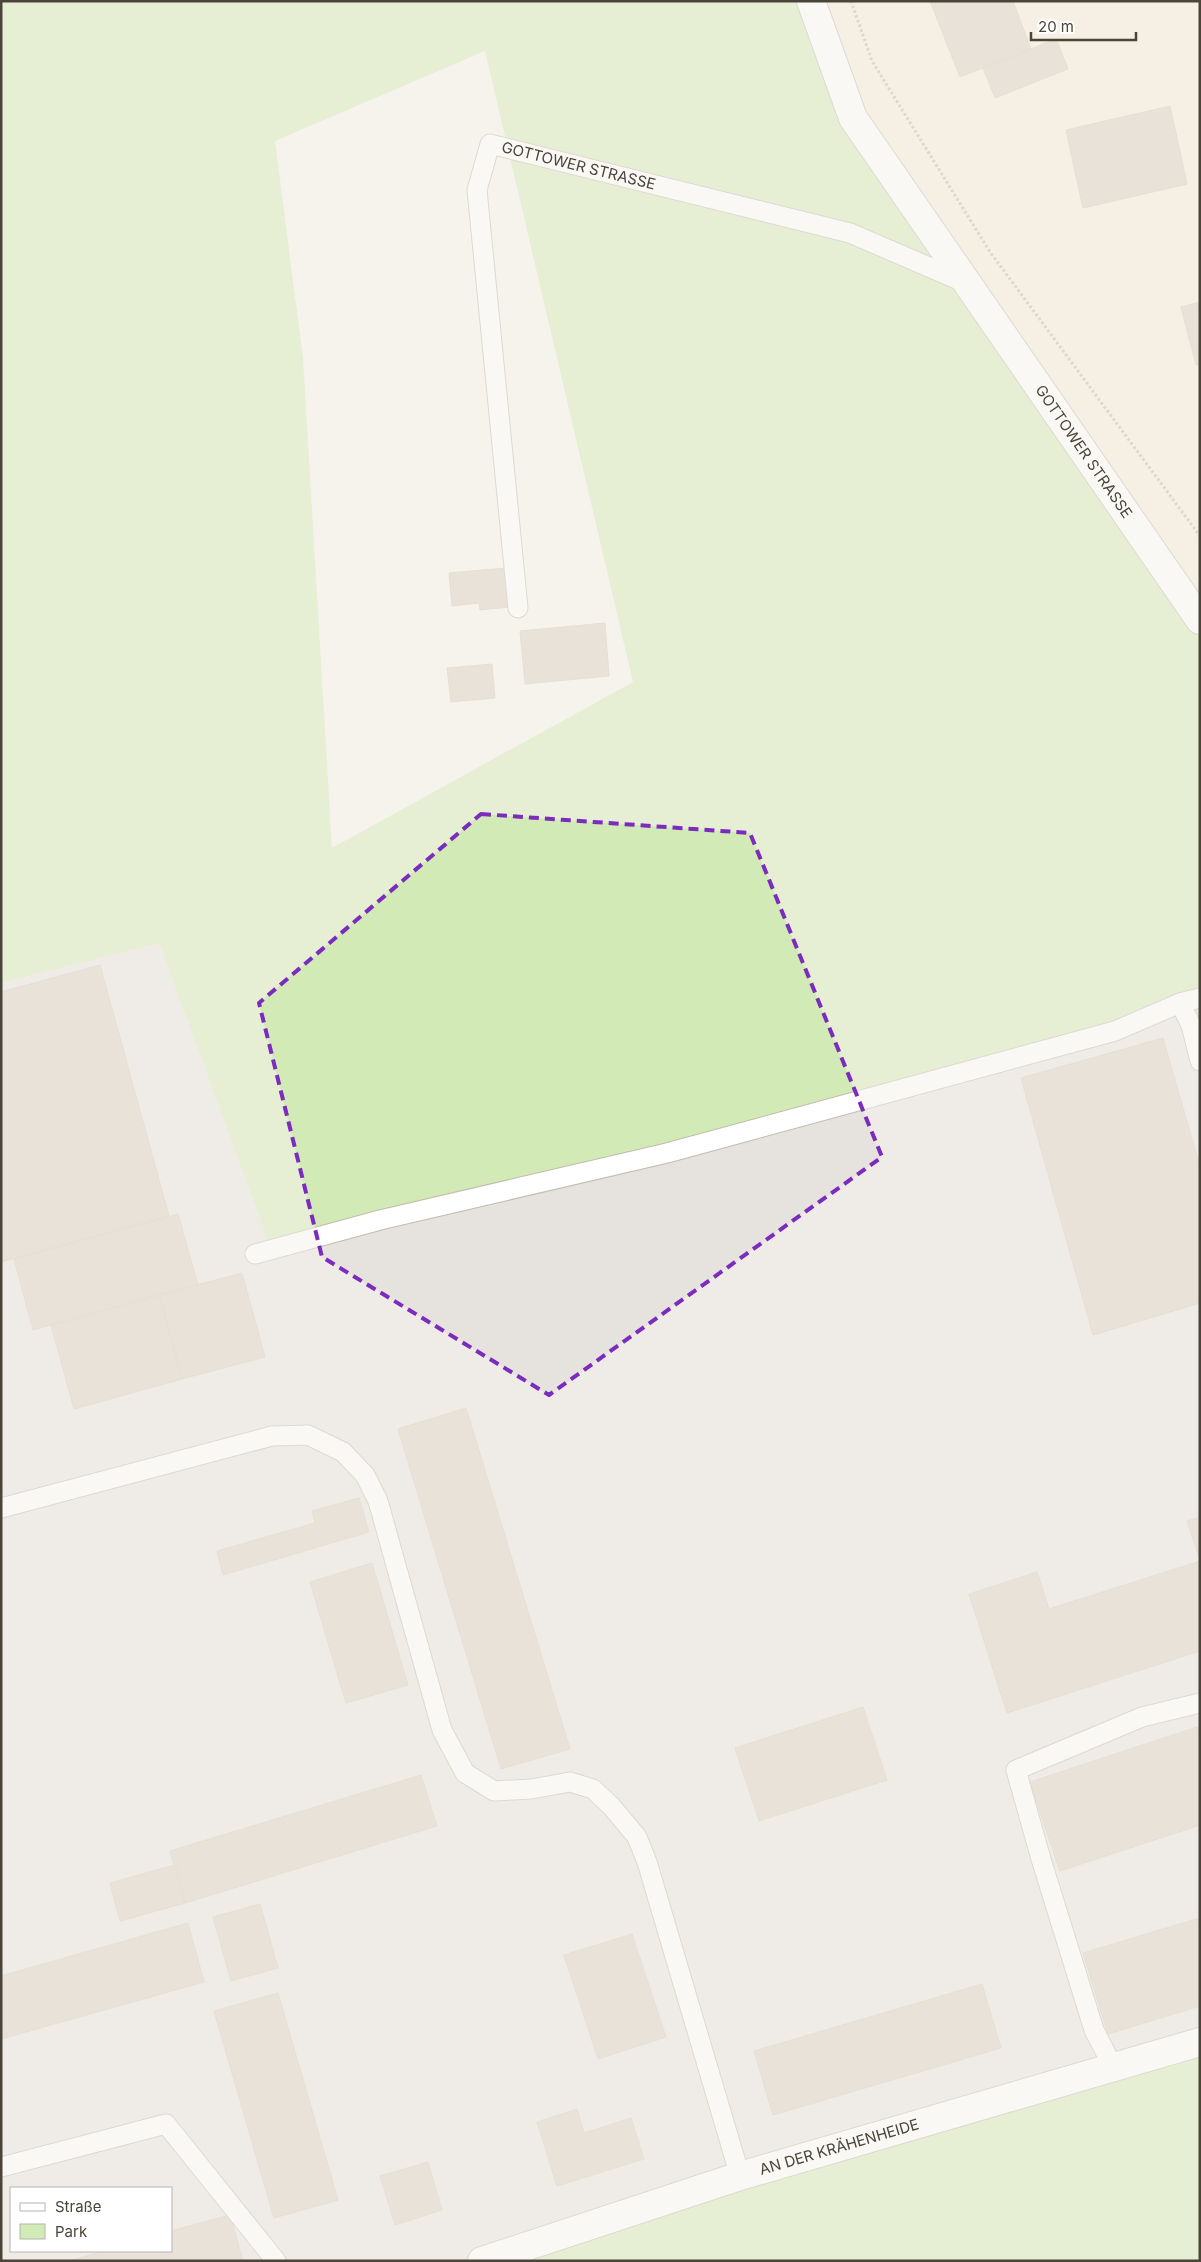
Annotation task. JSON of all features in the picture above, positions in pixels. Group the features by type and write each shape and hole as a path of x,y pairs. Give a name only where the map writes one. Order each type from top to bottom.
{"street":[{"name":"GOTTOWER STRASSE","path":"811,1 853,118 1200,620"},
{"name":"AN DER KRÄHENHEIDE","path":"482,2261 740,2176 1200,2042"}],"lane":[{"name":"GOTTOWER STRASSE","path":"518,608 477,190 490,144 850,234 967,284"},
{"path":"255,1254 380,1220 667,1153 1115,1031 1180,1004 1200,998"},
{"path":"1180,1004 1191,1025 1200,1061"},
{"path":"1,1508 272,1436 308,1435 342,1452 365,1475 378,1501 442,1730 465,1773 494,1791 531,1789 570,1782 593,1789 612,1806 637,1837 647,1862 740,2176"},
{"path":"1113,2067 1094,2030 1041,1859 1016,1770 1142,1717 1200,1703"},
{"path":"1,2166 166,2124 276,2261"}],"path":[{"path":"852,1 872,61 990,252 1200,536"}],"highlighted area":[{"path":"481,814 750,833 882,1157 549,1395 322,1257 259,1003"}],"shaded area":[{"path":"811,1 1200,1 1200,620 853,118"},
{"path":"159,943 275,1260 560,1177 1200,1002 1200,2042 482,2261 1,2261 1,983"}],"green space":[{"path":"1,1 811,1 853,118 1200,620 1200,1002 560,1177 275,1260 159,943 1,983","holes":["485,51 633,682 332,848 303,358 275,141"]},
{"path":"1200,2042 1200,2261 481,2261"}],"building":[{"path":"930,1 1013,1 1031,49 960,77"},
{"path":"1056,39 1068,69 995,98 983,68"},
{"path":"1170,106 1187,184 1083,208 1066,130"},
{"path":"1200,302 1200,364 1196,365 1181,307"},
{"path":"506,568 510,607 480,610 479,603 452,606 449,573"},
{"path":"605,623 609,676 525,684 520,631"},
{"path":"492,664 495,698 451,702 447,668"},
{"path":"100,965 169,1216 1,1262 1,992"},
{"path":"1163,1038 1200,1167 1200,1303 1093,1335 1021,1078"},
{"path":"178,1214 198,1285 33,1330 14,1259"},
{"path":"242,1273 265,1357 182,1379 159,1295"},
{"path":"159,1295 182,1379 74,1409 51,1325"},
{"path":"466,1408 570,1749 501,1769 398,1429"},
{"path":"359,1498 369,1532 223,1575 217,1551 315,1523 312,1511"},
{"path":"1200,1517 1200,1560 1187,1521"},
{"path":"1200,1561 1200,1651 1007,1713 969,1594 1037,1572 1049,1609"},
{"path":"372,1563 408,1685 346,1703 310,1582"},
{"path":"863,1707 887,1780 759,1821 735,1748"},
{"path":"1200,1726 1200,1825 1060,1871 1030,1782"},
{"path":"421,1775 437,1826 185,1903 170,1851"},
{"path":"175,1865 185,1903 120,1921 110,1883"},
{"path":"260,1904 278,1968 231,1981 213,1917"},
{"path":"1200,1918 1200,2006 1108,2034 1083,1953"},
{"path":"188,1923 204,1982 1,2039 1,1976"},
{"path":"632,1934 666,2037 598,2059 564,1955"},
{"path":"982,1984 1001,2048 773,2115 754,2051"},
{"path":"278,1993 338,2200 274,2218 214,2011"},
{"path":"577,2109 584,2133 631,2118 644,2159 557,2186 537,2122"},
{"path":"428,2162 442,2210 395,2225 380,2176"},
{"path":"230,2215 243,2261 69,2261 100,2252 172,2252 172,2231"}]}
